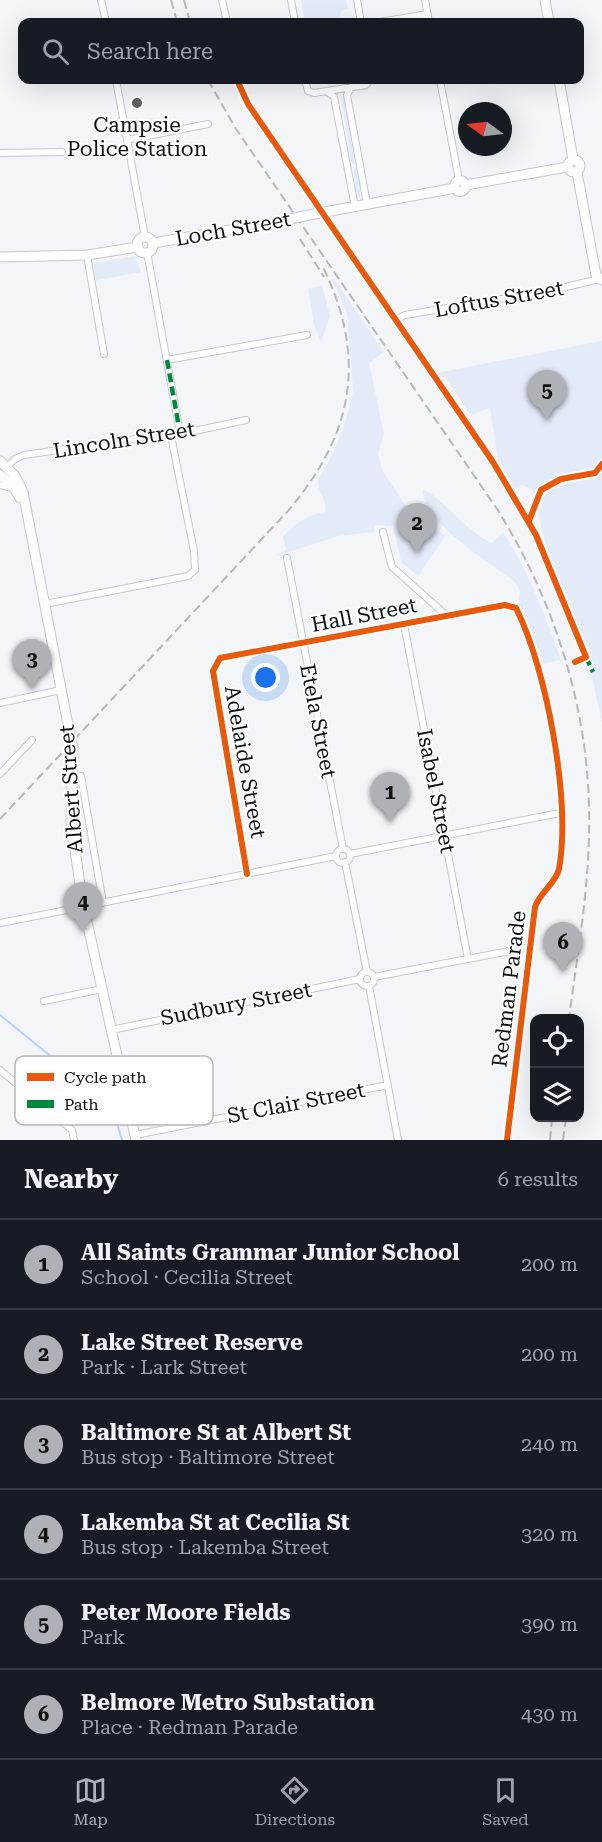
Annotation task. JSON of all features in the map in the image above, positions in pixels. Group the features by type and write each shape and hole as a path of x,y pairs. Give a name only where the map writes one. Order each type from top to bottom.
{"street":[{"path":"101,0 105,18"},
{"path":"222,0 226,18"},
{"path":"291,0 294,18"},
{"path":"357,0 360,18"},
{"path":"425,0 428,18"},
{"path":"545,0 548,18"},
{"path":"404,18 428,14"},
{"path":"117,84 151,250 147,252"},
{"path":"307,84 311,93 366,84"},
{"path":"441,84 460,185"},
{"path":"560,84 572,166 600,280"},
{"path":"351,87 347,95 367,204"},
{"path":"327,91 334,97 355,207"},
{"path":"127,140 208,124"},
{"path":"0,153 62,152"},
{"name":"Loch Street","path":"149,240 276,222 460,185 572,166"},
{"path":"138,247 139,240 149,240"},
{"path":"0,257 87,255 138,247 147,252"},
{"path":"147,252 180,433"},
{"path":"87,255 104,354"},
{"name":"Loftus Street","path":"396,320 405,315 549,291 600,280"},
{"path":"167,360 307,334"},
{"path":"407,335 433,373"},
{"name":"Lincoln Street","path":"3,464 24,455 163,435 171,436 246,420"},
{"path":"45,604 188,576 195,570 196,562 171,436"},
{"name":"Albert Street","path":"3,464 18,480 23,492 73,748 71,821 84,906 117,1056"},
{"name":"Albert Street","path":"0,475 19,495 32,538"},
{"path":"0,485 10,487 19,495"},
{"path":"383,532 392,567 446,615"},
{"name":"Etela Street","path":"287,558 343,849"},
{"name":"Hall Street","path":"220,658 505,604 513,606"},
{"name":"Redman Parade","path":"507,1140 537,900 559,870 560,813 555,745 540,673 526,631 513,606"},
{"name":"Isabel Street","path":"404,624 468,959"},
{"name":"Adelaide Street","path":"220,658 213,671 247,874"},
{"path":"0,703 61,690"},
{"path":"0,774 32,740"},
{"name":"Albert Street","path":"81,776 103,903"},
{"path":"0,923 336,856 343,849 350,854 560,813"},
{"path":"350,854 345,862 367,972 374,977 530,947"},
{"path":"336,856 345,862"},
{"path":"367,972 360,979 362,984 369,986"},
{"path":"374,977 369,986 398,1140"},
{"name":"Sudbury Street","path":"111,1029 360,979"},
{"path":"44,1002 102,989"},
{"path":"0,1070 15,1082"},
{"name":"St Clair Street","path":"213,1121 388,1085"},
{"path":"66,1125 72,1130 75,1140"},
{"name":"St Clair Street","path":"135,1137 193,1125"}],"shaded area":[{"path":"301,0 346,0 348,9 341,11 340,17 304,18"},
{"path":"341,96 345,98 355,165 351,162"},
{"path":"353,167 358,169 361,199 357,196"},
{"path":"135,256 141,272 93,281 90,264"},
{"path":"332,279 384,352 369,363 384,434 378,453 382,470 407,508 445,536 418,576 401,562 393,526 374,525 374,532 338,536 276,556 286,550 283,537 292,528 307,517 325,512 326,508 318,480 340,437 353,391 347,313"},
{"path":"322,285 330,316 321,342 314,324 308,289"},
{"path":"602,341 602,723 590,667 595,667 550,555 539,512 539,498 531,489 522,485 512,490 499,466 490,408 471,415 445,377 440,377 437,373"},
{"path":"423,490 437,498 473,531 492,543 503,532 529,579 562,662 558,660 543,664 519,603 520,591 515,582 446,529 426,503"}],"waterway":[{"path":"0,1015 50,1056"},
{"path":"118,1125 122,1140"}],"railway":[{"path":"171,0 176,18"},
{"path":"184,0 189,18"},
{"path":"210,84 236,129 497,509 537,584 553,623 567,664 577,705 588,790 587,879 570,1014"},
{"path":"300,239 324,277"},
{"path":"0,819 287,512 327,454 339,425 347,395 349,365 346,334 337,301 323,267"},
{"path":"550,1140 552,1122"},
{"path":"563,1140 565,1122"}],"marked path":[{"path":"167,360 180,433"},
{"path":"586,657 593,672"}],"cycle path":[{"path":"239,84 248,104 493,462 536,535 586,657 575,662"},
{"path":"529,521 541,490 561,479 595,473 602,464"},
{"path":"247,874 213,671 220,658 505,605 516,608 537,665 554,736 562,808 562,841 557,874 535,907 507,1140"}],"place":[{"name":"Campsie Police Station","path":"137,103"},
{"name":"Peter Moore Fields","path":"547,420"},
{"name":"Lake Street Reserve","path":"417,553"},
{"name":"Baltimore St at Albert St","path":"32,689"},
{"name":"All Saints Grammar Junior School","path":"390,822"},
{"name":"Lakemba St at Cecilia St","path":"83,932"},
{"name":"Belmore Metro Substation","path":"563,972"}]}
